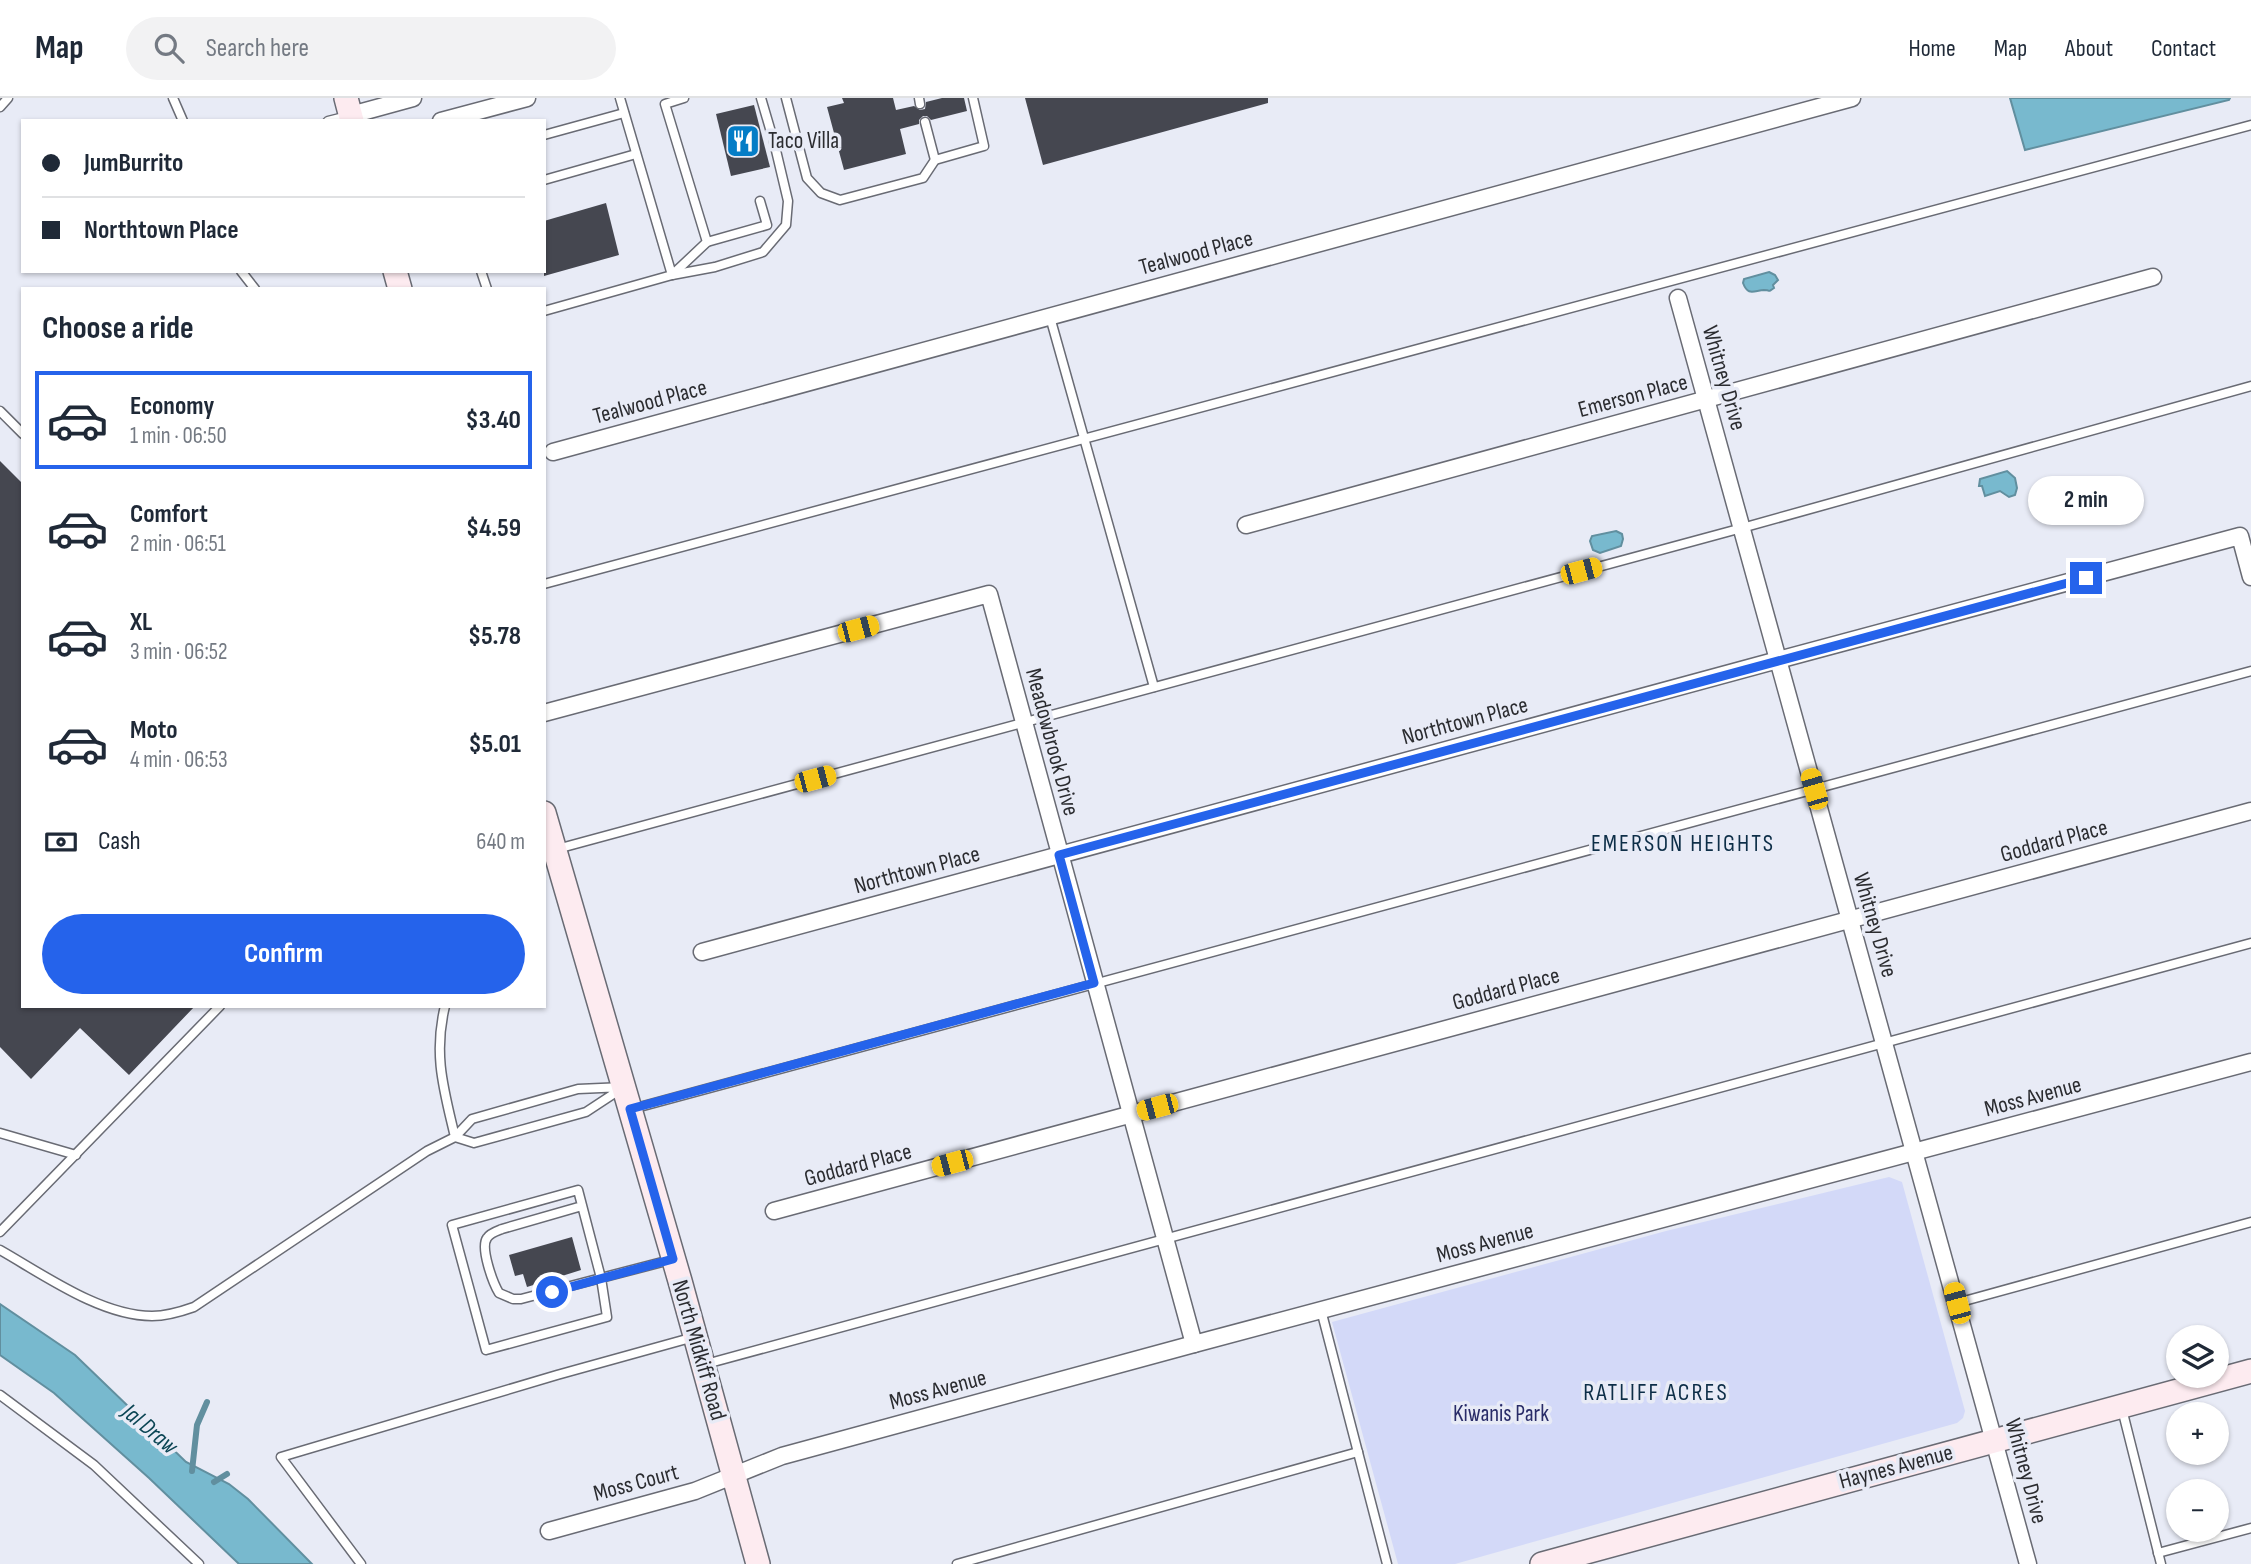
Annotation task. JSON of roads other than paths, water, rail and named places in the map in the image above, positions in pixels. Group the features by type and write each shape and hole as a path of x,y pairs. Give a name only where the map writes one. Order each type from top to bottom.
{"main road":[{"name":"North Midkiff Road","path":"546,820 758,1564"},
{"name":"Haynes Avenue","path":"1542,1564 2251,1371"}],"street":[{"path":"350,111 413,98"},
{"path":"448,119 527,98"},
{"name":"Tealwood Place","path":"553,452 1852,98"},
{"name":"Emerson Place","path":"1246,525 2153,277"},
{"name":"Whitney Drive","path":"1678,298 2028,1564"},
{"name":"Northtown Place","path":"702,952 2240,537 2251,577"},
{"name":"Meadowbrook Drive","path":"546,712 989,594 1194,1344"},
{"name":"Goddard Place","path":"774,1211 2251,811"},
{"name":"Moss Avenue","path":"734,1474 782,1456 1194,1344 2251,1062"},
{"name":"Moss Court","path":"549,1531 695,1491 734,1474"}],"lane":[{"path":"0,107 8,98"},
{"path":"173,98 182,119"},
{"path":"620,98 672,275"},
{"path":"684,98 665,104 707,242"},
{"path":"761,98 771,132"},
{"path":"786,98 807,178 821,194 840,200 923,178 935,160 984,146 973,98"},
{"path":"332,119 350,111"},
{"path":"546,134 624,113"},
{"path":"925,122 935,160"},
{"path":"546,583 2251,125"},
{"path":"546,310 763,253 786,225 788,201 774,142"},
{"path":"546,179 636,154"},
{"path":"672,275 707,242 767,225 760,201"},
{"path":"243,273 253,287"},
{"path":"1050,317 1154,687"},
{"path":"554,849 1742,528 2251,386"},
{"path":"0,411 21,432"},
{"path":"455,1137 474,1143 627,1098 1094,983 2251,671"},
{"path":"703,1365 2251,943"},
{"path":"0,1232 218,1008"},
{"path":"445,1008 440,1027 439,1061 455,1137"},
{"path":"0,1250 100,1304 134,1315 166,1315 197,1305 427,1151 455,1137 472,1119 578,1089 627,1098"},
{"path":"0,1133 76,1155"},
{"path":"578,1190 601,1278 607,1317 486,1350 452,1225 578,1190"},
{"path":"582,1206 502,1228 491,1234 485,1243 486,1256 499,1293 513,1299 527,1298 673,1259"},
{"path":"1957,1303 2251,1222"},
{"path":"1321,1310 1387,1564"},
{"path":"361,1564 281,1457 694,1337"},
{"path":"0,1395 94,1465 198,1564"},
{"path":"2121,1406 2161,1564"},
{"path":"957,1564 1358,1452"},
{"path":"2158,1553 2251,1528"}],"water":[{"path":"2010,98 2230,98 2025,150"},
{"path":"1769,272 1778,280 1773,285 1774,288 1770,291 1747,290 1744,279"},
{"path":"2007,471 2015,478 2015,495 2009,497 2000,491 1985,496 1982,486 1979,486 1980,479"},
{"path":"1616,531 1622,534 1621,546 1600,553 1593,550 1590,541 1592,536"},
{"name":"Jal Draw","path":"0,1304 75,1355 186,1462 229,1484 248,1499 312,1564 239,1564 54,1393 0,1355"}],"waterway":[{"name":"Jal Draw","path":"192,1471 197,1425 207,1402"},
{"path":"214,1482 227,1474"}],"place":[{"name":"Taco Villa","path":"743,141"}],"district":[{"name":"EMERSON HEIGHTS","path":"1683,843"},
{"name":"RATLIFF ACRES","path":"1656,1392"}],"park label":[{"name":"Kiwanis Park","path":"1501,1414"}]}
